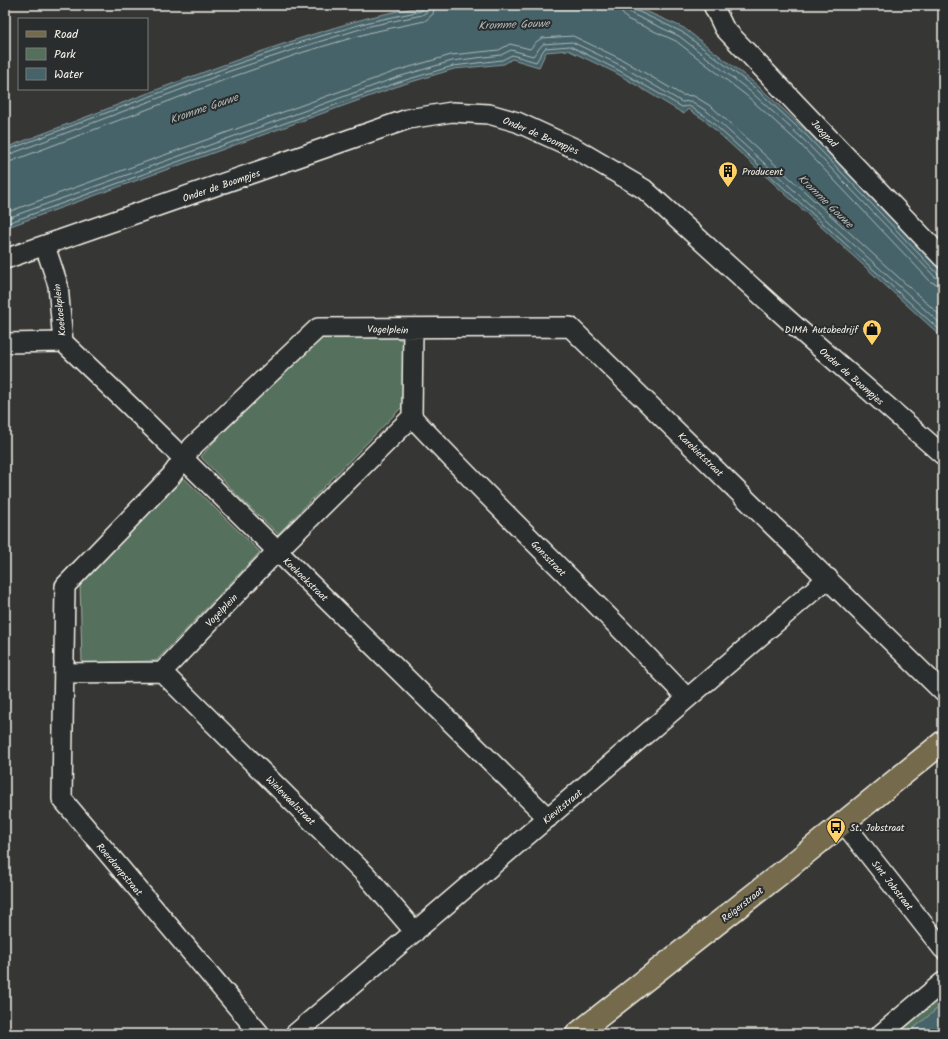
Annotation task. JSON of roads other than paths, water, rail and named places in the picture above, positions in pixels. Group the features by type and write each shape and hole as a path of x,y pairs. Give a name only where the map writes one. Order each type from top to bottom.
{"main road":[{"name":"Reigerstraat","path":"577,1034 943,742"}],"street":[{"name":"Jaagpad","path":"713,5 724,28 943,258"},
{"name":"Onder de Boompjes","path":"5,259 408,119 452,112 489,114 517,122 576,149 644,189 794,325 943,455"},
{"name":"Koekoekplein","path":"5,343 63,342 58,285 45,246"},
{"name":"Karekietstraat","path":"413,329 490,326 570,326 943,692"},
{"name":"Vogelplein","path":"64,673 65,586 171,476 192,447 318,328 413,329 412,417 277,551 162,672"},
{"name":"Koekoekstraat","path":"63,342 184,459 548,818"},
{"name":"Gansstraat","path":"412,417 465,474 639,647 687,698"},
{"name":"Kievitstraat","path":"295,1034 828,578"},
{"path":"64,673 162,672"},
{"name":"Wielewaalstraat","path":"162,672 366,875 415,932"},
{"name":"Roerdompstraat","path":"64,673 62,799 260,1034"},
{"name":"Sint Jobstraat","path":"843,822 943,949"},
{"path":"880,1034 943,982"}],"water":[{"name":"Kromme Gouwe","path":"429,5 632,5 684,28 757,85 810,134 943,273 943,338 703,119 688,109 684,114 616,73 568,50 546,52 539,67 512,59 504,64 454,69 401,85 5,228 5,148 184,79 275,47 367,18"},
{"path":"943,1004 943,1034 907,1034"}],"place":[{"name":"Producent","path":"728,188"},
{"name":"DIMA Autobedrijf","path":"872,346"},
{"name":"St. Jobstraat","path":"836,844"}]}
